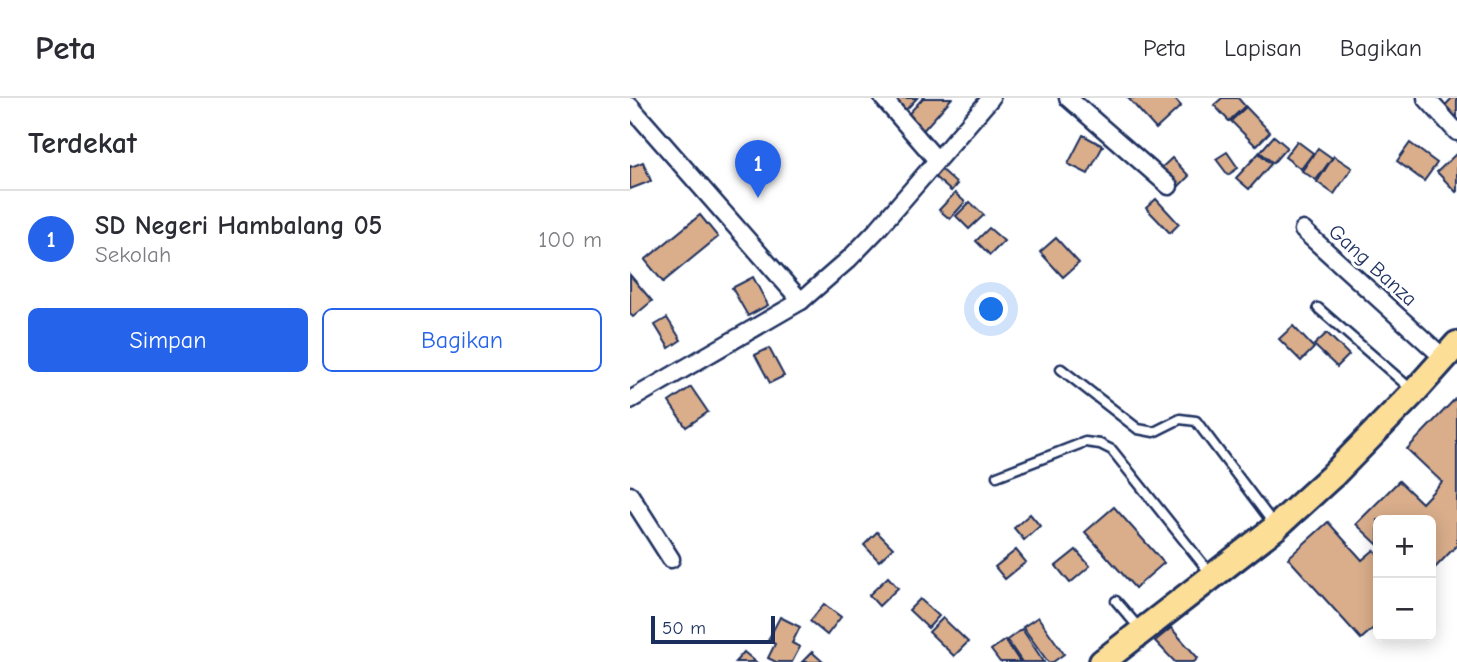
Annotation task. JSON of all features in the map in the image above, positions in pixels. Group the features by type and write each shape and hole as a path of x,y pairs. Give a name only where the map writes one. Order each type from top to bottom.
{"main road":[{"path":"1102,662 1276,527 1332,476 1451,352"}],"street":[{"path":"883,98 936,159"},
{"path":"630,400 801,300 849,259 991,98"},
{"path":"1068,98 1169,186"},
{"path":"1426,98 1457,132"},
{"path":"630,106 801,300"},
{"name":"Gang Banza","path":"1303,230 1451,352"},
{"path":"630,495 671,559"}],"lane":[{"path":"1318,307 1414,392"},
{"path":"1061,369 1138,429 1154,432 1181,419 1196,421 1276,527"},
{"path":"997,476 1085,442 1100,444 1112,450 1213,577"},
{"path":"1115,601 1142,631"}],"building":[{"path":"890,98 917,98 905,111"},
{"path":"923,98 952,98 920,134 904,119"},
{"path":"1128,98 1174,98 1181,106 1156,129"},
{"path":"1222,98 1238,98 1245,106 1229,121 1214,105"},
{"path":"1452,98 1457,98 1457,124 1441,110"},
{"path":"1246,107 1270,132 1256,146 1231,121"},
{"path":"1083,135 1103,146 1088,174 1068,164"},
{"path":"1274,136 1287,147 1273,163 1260,152"},
{"path":"1297,141 1313,153 1301,169 1285,157"},
{"path":"1410,143 1437,163 1424,181 1397,161"},
{"path":"1318,148 1332,158 1316,180 1302,171"},
{"path":"1227,152 1238,168 1228,175 1216,159"},
{"path":"1259,153 1271,164 1249,189 1236,178"},
{"path":"1457,153 1457,191 1456,192 1437,172"},
{"path":"1334,156 1352,168 1334,194 1317,182"},
{"path":"1172,158 1189,176 1176,189 1158,171"},
{"path":"643,162 651,181 630,189 630,165 631,167"},
{"path":"936,165 957,184 951,191 929,172"},
{"path":"955,193 965,202 950,219 939,210"},
{"path":"1156,199 1179,224 1170,233 1146,208"},
{"path":"970,202 984,215 969,229 956,216"},
{"path":"700,215 718,237 663,282 645,260"},
{"path":"989,228 1004,241 990,255 976,241"},
{"path":"1056,238 1079,263 1063,277 1040,252"},
{"path":"630,275 652,301 633,317 630,314"},
{"path":"753,277 768,305 748,316 732,288"},
{"path":"667,318 681,340 669,348 655,325"},
{"path":"1293,326 1314,348 1301,361 1279,339"},
{"path":"1327,333 1349,355 1337,367 1314,345"},
{"path":"769,348 784,376 770,383 755,355"},
{"path":"691,387 708,412 686,427 669,402"},
{"path":"1455,399 1457,400 1457,545 1436,567 1436,515 1373,515 1373,540 1356,524 1399,481 1422,503 1442,482 1407,449"},
{"path":"1114,507 1164,563 1135,588 1085,532"},
{"path":"1030,514 1040,526 1024,540 1014,528"},
{"path":"1328,522 1362,560 1373,551 1373,628 1361,639 1288,558"},
{"path":"877,532 893,548 879,561 864,545"},
{"path":"1016,550 1026,562 1005,579 995,567"},
{"path":"1076,550 1090,566 1070,583 1056,566"},
{"path":"888,577 898,588 879,606 869,595"},
{"path":"920,599 939,616 928,628 909,610"},
{"path":"824,604 841,617 827,635 810,621"},
{"path":"780,617 800,627 792,643 800,647 792,662 776,662 768,658 775,644 768,640"},
{"path":"1038,617 1064,654 1053,662 1048,662 1023,627"},
{"path":"943,618 968,642 954,656 929,632"},
{"path":"1171,628 1198,658 1194,662 1175,662 1155,641"},
{"path":"1022,629 1044,662 1022,662 1007,640"},
{"path":"1005,640 1020,662 1000,662 991,650"},
{"path":"744,652 756,662 735,662"},
{"path":"812,652 823,662 802,662"}],"place":[{"name":"SD Negeri Hambalang 05","path":"758,198"}]}
